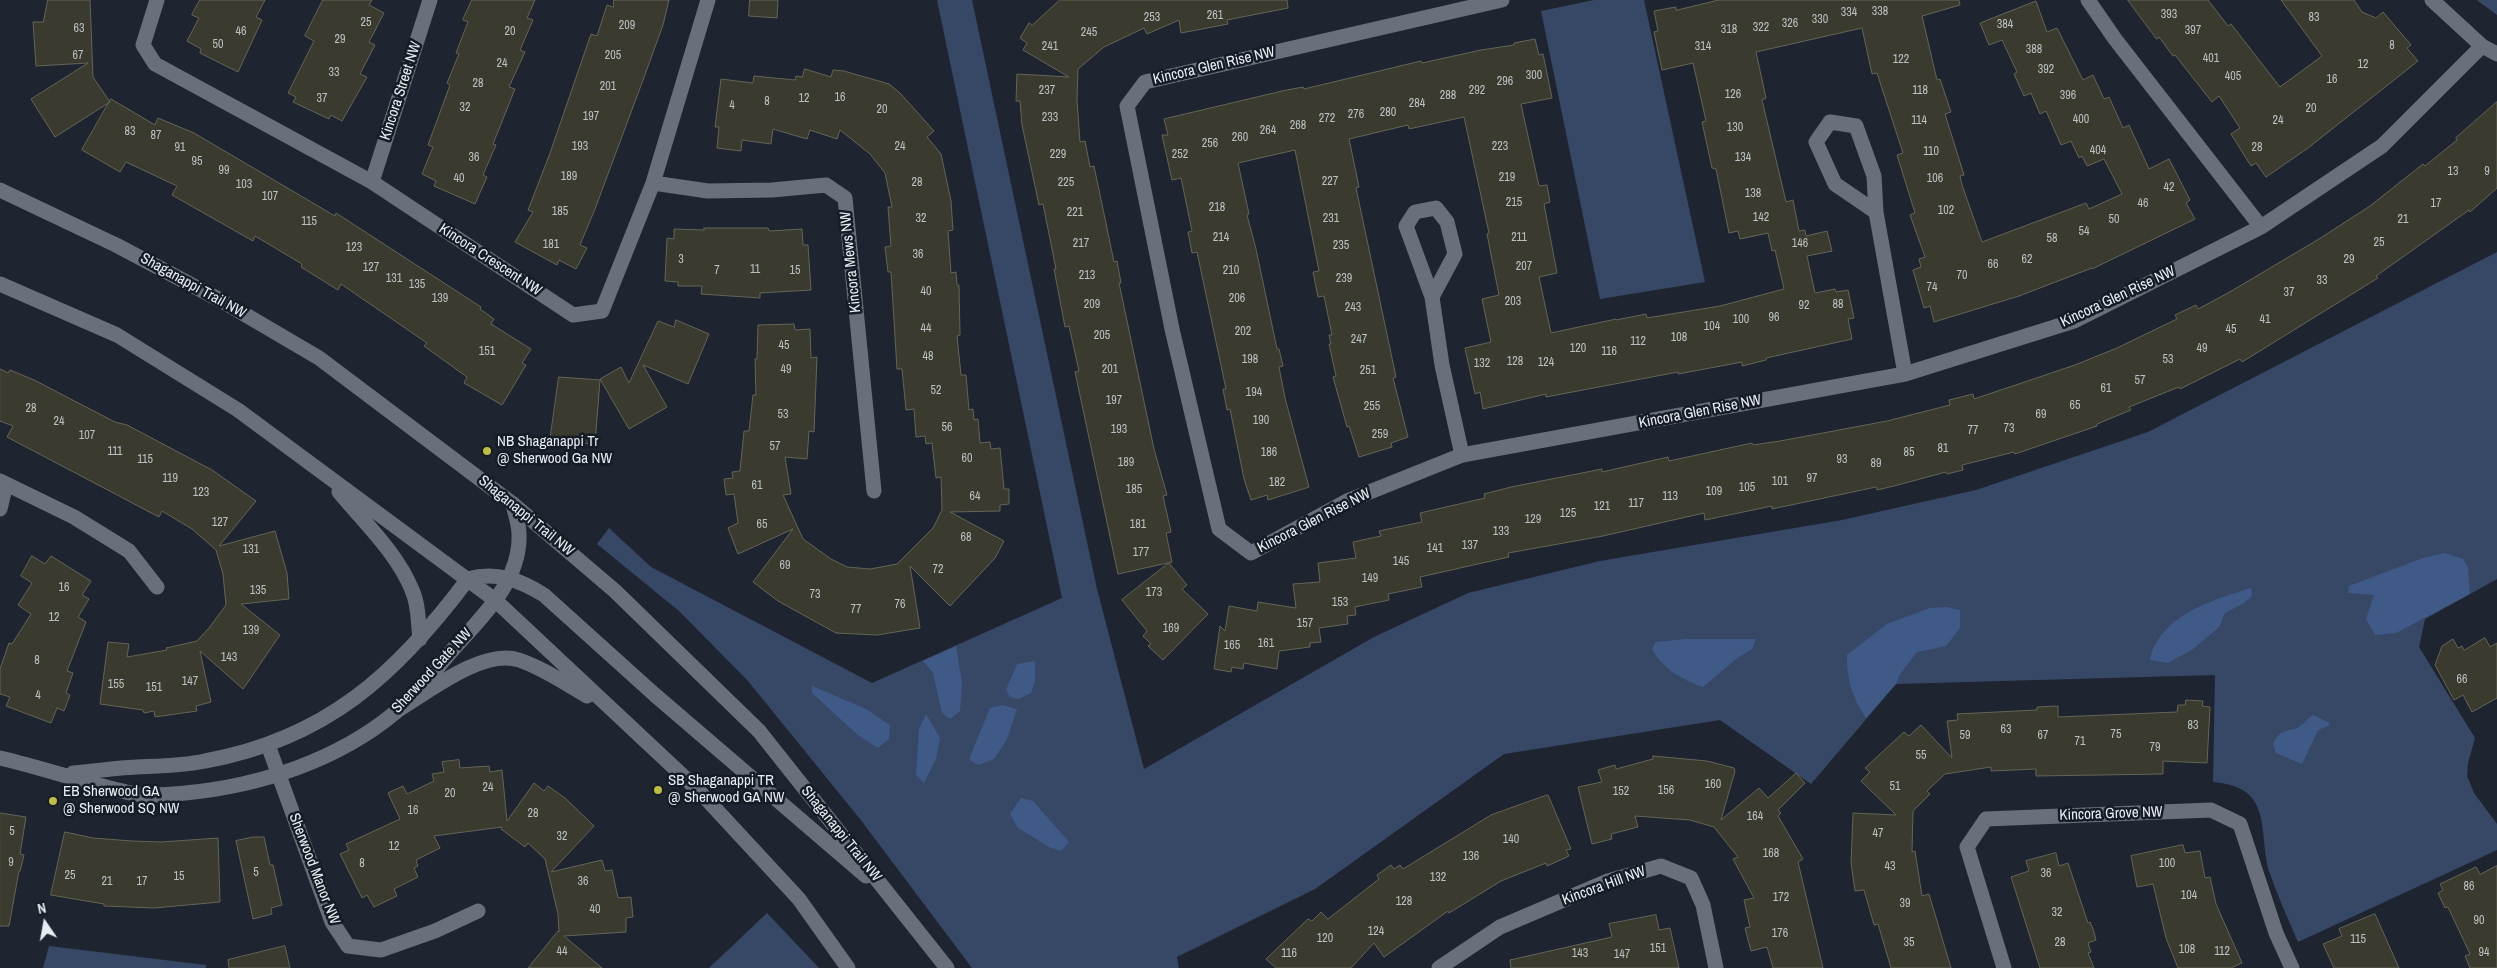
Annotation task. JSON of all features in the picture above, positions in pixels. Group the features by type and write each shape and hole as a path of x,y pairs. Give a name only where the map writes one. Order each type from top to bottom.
{"street":[{"name":"Kincora Crescent NW","path":"157,0 143,45 155,64 372,182 573,315 602,311 653,183 708,0"},
{"name":"Kincora Street NW","path":"372,182 430,0"},
{"name":"Kincora Glen Rise NW","path":"1502,0 1145,82 1127,106 1172,329 1219,529 1251,553 1347,501 1462,455 1905,374 2074,321 2261,227 2382,146 2482,46"},
{"path":"2088,0 2115,39 2261,227"},
{"path":"2432,0 2482,46 2497,54"},
{"path":"1876,212 1835,184 1816,142 1830,122 1856,126 1874,176 1876,212 1905,374"},
{"name":"Kincora Mews NW","path":"653,183 708,191 772,190 826,185 845,198 874,491"},
{"name":"Shaganappi Trail NW","path":"0,190 116,245 222,301 319,358 513,504 615,591 758,731 947,968"},
{"path":"1432,296 1454,254 1448,222 1436,208 1415,212 1406,226 1432,296 1442,365 1462,455"},
{"path":"0,284 116,336 238,410 327,478 495,600 606,706 699,791 800,899 848,968"},
{"path":"327,478 400,566 413,590 417,606 420,639"},
{"path":"0,509 3,482 74,517 130,551 157,587"},
{"name":"Sherwood Gate NW","path":"0,758 137,794 208,791 278,774 341,747 398,710 495,600 510,578 517,560 520,534 513,504"},
{"path":"468,579 482,574 496,574 510,578 544,594 655,696 896,902"},
{"name":"Sherwood Gate NW","path":"64,774 203,762 268,745 304,729 351,702 376,683 420,639 468,579"},
{"path":"398,710 474,665 499,658 518,660 606,706"},
{"name":"Sherwood Manor NW","path":"268,745 332,922 348,946 381,950 435,932 478,911"},
{"name":"Kincora Grove NW","path":"2004,968 1966,847 1986,819 2211,810 2240,824 2276,933 2292,968"},
{"name":"Kincora Hill NW","path":"1438,968 1500,927 1608,881 1661,866 1691,878 1703,905 1716,968"}],"shaded area":[{"path":"937,0 972,0 1097,589 1144,769 1374,637 1468,593 1600,561 1842,520 1976,490 2148,432 2497,252 2497,579 2425,619 2419,647 2475,738 2468,763 2467,776 2474,793 2497,824 2497,850 2298,942 2270,874 2266,859 2263,829 2255,803 2247,793 2233,786 2213,782 2215,675 1896,684 1811,784 1720,720 1504,754 1315,889 1177,957 1179,968 972,968 860,819 748,681 679,611 597,544 609,528 651,567 872,683 1062,598"},
{"path":"1594,0 1644,0 1705,282 1600,299 1541,11"},
{"path":"2497,0 2497,15 2478,1"},
{"path":"2445,553 2463,559 2468,567 2470,594 2396,633 2375,635 2366,619 2374,595 2348,593 2349,586 2423,558"},
{"path":"2251,588 2252,596 2244,603 2225,613 2219,627 2193,649 2168,663 2150,660 2155,645 2164,632 2176,621 2204,604"},
{"path":"1947,607 1960,610 1960,628 1946,646 1917,652 1900,674 1896,684 1866,718 1851,688 1847,655 1887,624 1930,608"},
{"path":"1686,639 1756,639 1752,649 1736,659 1703,687 1688,681 1667,668 1652,649 1656,642"},
{"path":"956,646 962,683 960,711 950,719 942,713 933,673 923,661"},
{"path":"1035,661 1035,681 1031,693 1019,699 1010,697 1006,690 1017,664"},
{"path":"812,686 866,709 890,725 889,739 878,748 859,736 812,693"},
{"path":"1002,705 1017,709 1007,739 994,759 978,765 969,759 990,708"},
{"path":"926,714 940,738 936,759 924,783 916,775 919,729"},
{"path":"2313,715 2330,723 2328,726 2318,730 2302,764 2276,753 2273,744 2276,738 2283,732 2302,725"},
{"path":"1021,798 1033,801 1069,842 1061,851 1049,847 1018,828 1010,814"},
{"path":"767,913 819,968 709,968"},
{"path":"49,946 206,965 206,968 43,968"}],"building":[{"path":"48,0 90,0 93,77 110,102 55,137 31,99 88,63 36,66 33,22 43,22"},
{"path":"200,0 265,0 256,17 262,20 238,72 200,53 201,49 187,41 199,18 192,15"},
{"path":"323,0 372,0 369,5 384,13 369,42 375,45 360,74 367,77 342,121 331,115 329,119 293,102 296,97 288,93 314,41 305,36"},
{"path":"472,0 535,0 527,18 533,20 520,50 525,52 509,87 515,89 493,144 496,145 483,175 487,177 475,204 434,186 436,181 422,174 433,147 428,145 450,85 447,83 459,54 456,53 468,22 463,20"},
{"path":"614,0 669,0 663,25 580,245 587,248 576,269 559,260 557,265 515,242 533,212 528,210 549,156 591,34 597,36 607,5 613,7"},
{"path":"750,0 778,0 777,18 749,16"},
{"path":"1060,0 1287,0 1288,8 1227,20 1228,24 1181,33 1179,20 1147,34 1144,28 1104,47 1078,69 1077,100 1080,142 1085,141 1090,167 1094,166 1114,262 1117,261 1121,283 1119,283 1154,449 1167,495 1163,496 1171,532 1166,533 1172,562 1118,574 1075,372 1079,371 1069,326 1065,327 1043,204 1039,205 1022,125 1020,101 1016,101 1017,74 1069,77 1023,50 1027,43 1020,38 1029,23 1032,25"},
{"path":"1719,0 1959,0 1960,5 1922,16 1937,80 1940,79 1951,112 1945,114 1964,175 1960,176 1962,185 1982,242 2086,203 2089,209 2122,194 2104,159 2087,166 2082,156 2079,158 2071,141 2061,145 2046,111 2040,114 2031,93 2024,96 2014,74 2017,72 2002,40 1989,45 1980,23 2036,1 2047,32 2057,28 2083,80 2093,75 2104,99 2109,97 2123,128 2129,125 2149,169 2169,159 2190,200 2186,203 2195,219 2092,269 2019,296 1934,322 1930,306 1924,308 1913,270 1921,267 1919,259 1925,257 1910,215 1915,213 1897,155 1903,153 1877,73 1872,74 1862,28 1756,52 1766,98 1762,100 1786,202 1793,200 1799,231 1805,230 1806,236 1827,231 1832,251 1807,256 1815,293 1835,289 1836,292 1848,290 1854,318 1848,319 1852,339 1766,358 1766,360 1742,366 1742,362 1678,374 1678,372 1546,397 1546,394 1483,409 1480,392 1475,394 1465,348 1491,342 1482,299 1499,295 1487,234 1489,233 1464,117 1409,129 1408,125 1349,139 1359,187 1356,188 1396,377 1393,378 1408,437 1391,443 1392,447 1359,457 1349,426 1347,427 1333,377 1336,376 1329,344 1331,344 1329,335 1332,335 1324,296 1318,297 1313,272 1319,271 1295,150 1238,163 1249,214 1247,215 1277,349 1279,349 1283,366 1279,367 1285,398 1309,487 1268,500 1267,495 1251,500 1244,479 1230,409 1227,410 1223,389 1226,389 1197,252 1192,253 1188,232 1192,231 1181,178 1172,180 1162,135 1168,135 1164,119 1282,91 1303,87 1304,89 1421,61 1422,63 1514,45 1514,43 1535,39 1539,55 1543,54 1552,98 1521,104 1539,186 1547,185 1550,202 1544,204 1557,273 1539,277 1551,333 1646,314 1647,318 1720,306 1784,289 1775,250 1772,251 1768,233 1740,239 1738,231 1729,233 1716,169 1712,168 1702,122 1706,121 1693,63 1662,70 1654,32 1658,31 1654,11 1676,7 1676,10"},
{"path":"2128,0 2208,0 2228,26 2231,24 2280,87 2322,56 2281,0 2354,0 2362,12 2376,18 2383,12 2411,45 2407,48 2418,61 2308,148 2266,177 2256,163 2251,166 2231,134 2240,128 2219,96 2212,102 2175,55 2173,56 2159,37 2157,39"},
{"path":"805,69 831,77 833,70 844,71 889,84 900,93 934,131 927,137 941,154 951,201 953,230 948,231 951,273 956,272 957,285 959,285 960,335 957,336 961,375 966,375 969,410 973,409 974,420 978,419 980,443 990,442 991,449 1000,448 1004,489 1009,489 1009,504 1000,505 1000,511 950,512 1004,541 995,558 950,606 910,566 920,628 877,635 836,633 778,601 753,582 793,529 738,554 728,528 738,523 734,494 726,495 724,479 733,478 732,472 740,471 744,431 749,431 753,395 756,395 755,359 757,359 758,325 794,324 795,330 810,329 811,358 817,357 814,432 809,431 807,459 785,457 791,494 783,495 803,539 831,559 847,567 870,569 897,564 933,528 942,510 941,477 936,478 932,443 926,444 925,436 916,437 914,409 906,410 902,369 897,369 891,272 888,272 885,247 891,246 888,207 892,207 885,173 870,154 840,130 837,139 810,130 807,139 773,129 771,144 742,140 741,151 717,148 719,127 715,127 721,79 753,83 754,76 795,80 796,76 802,77"},
{"path":"111,99 155,125 158,118 194,133 335,216 336,213 481,307 480,309 494,319 491,324 531,349 522,363 526,365 502,405 464,383 467,377 424,346 427,343 341,284 338,290 301,267 302,264 255,236 253,241 172,195 177,186 126,162 120,172 82,150"},
{"path":"2497,102 2497,188 2470,212 2469,210 2376,276 2378,278 2242,362 2240,359 2180,389 2179,387 2129,407 2131,410 2097,424 2097,426 2015,454 2014,452 1962,465 1963,470 1947,474 1946,472 1877,490 1876,487 1772,509 1772,506 1705,520 1704,513 1603,536 1508,553 1509,557 1420,577 1422,587 1388,594 1389,600 1355,607 1356,615 1347,616 1348,624 1319,628 1321,642 1310,643 1310,647 1279,651 1277,669 1244,663 1243,669 1232,667 1231,672 1214,669 1220,626 1225,631 1229,606 1257,611 1258,602 1296,608 1293,584 1320,582 1318,563 1356,558 1353,542 1381,536 1379,531 1422,522 1420,513 1485,498 1484,494 1511,487 1602,469 1602,472 1668,457 1669,461 1752,443 1753,445 1780,441 1887,421 1950,405 1949,400 1973,394 1974,399 2075,365 2117,348 2177,319 2175,315 2196,305 2198,309 2228,293 2370,206 2457,140 2456,138"},
{"path":"704,228 768,228 769,231 802,229 803,245 808,245 811,290 760,293 760,298 701,294 702,286 678,286 678,282 665,281 667,238 674,239 674,229 704,230"},
{"path":"676,320 709,334 688,384 643,365 667,407 629,429 600,379 621,367 629,383 658,321 674,327"},
{"path":"0,369 8,373 10,370 34,380 115,422 127,425 212,470 256,501 219,546 275,531 287,573 289,599 241,604 280,635 243,689 200,651 211,702 196,706 197,711 155,717 154,711 144,713 143,710 100,704 108,642 129,644 127,657 167,650 166,648 197,641 209,628 226,605 223,574 216,550 192,529 162,511 159,517 7,437 13,426 0,421"},
{"path":"559,377 600,380 595,444 550,441"},
{"path":"32,556 45,564 51,556 91,581 82,595 89,599 78,617 86,622 67,671 73,673 66,693 70,695 64,711 57,708 51,723 6,706 10,697 0,694 0,669 9,643 12,644 31,614 18,605 32,583 21,576"},
{"path":"1169,563 1187,585 1182,589 1208,614 1163,660 1148,646 1151,644 1143,636 1147,631 1122,600"},
{"path":"2485,638 2490,647 2497,643 2497,698 2472,712 2463,695 2454,700 2435,665 2442,646 2453,639 2458,648 2462,646 2464,650"},
{"path":"2186,700 2203,701 2202,706 2210,707 2207,763 2163,761 2163,774 2036,776 2036,769 1991,771 1991,767 1945,774 1927,791 1930,794 1913,811 1912,852 1915,851 1922,896 1929,894 1951,968 1891,968 1878,924 1874,925 1864,890 1855,891 1851,863 1853,813 1896,815 1861,781 1870,772 1865,768 1904,732 1909,736 1921,725 1952,758 1947,721 1958,720 1957,714 2037,710 2037,707 2058,706 2058,717 2177,712 2178,705 2185,705"},
{"path":"1653,756 1707,761 1734,768 1735,771 1721,820 1759,788 1768,798 1796,773 1805,783 1778,810 1781,813 1778,816 1803,859 1798,862 1823,968 1773,968 1767,947 1751,951 1745,928 1750,927 1744,900 1754,898 1733,859 1738,857 1714,827 1690,820 1635,816 1638,827 1611,834 1612,839 1592,844 1578,787 1602,782 1598,770 1615,765 1616,769 1653,759"},
{"path":"459,760 460,768 489,766 490,772 502,770 507,821 534,783 544,791 548,786 565,798 594,826 551,872 602,860 605,871 612,870 618,898 631,897 633,917 626,918 626,932 564,936 602,968 528,968 559,932 558,914 545,859 528,843 525,847 501,829 502,827 434,836 440,848 416,860 418,866 414,868 418,877 394,889 397,896 374,907 367,895 362,898 340,854 349,850 346,844 400,819 388,793 403,786 407,794 434,781 432,774 444,772 442,762"},
{"path":"1548,795 1571,849 1566,850 1569,856 1547,866 1546,863 1501,881 1449,913 1448,911 1384,957 1374,943 1351,968 1276,968 1266,959 1308,919 1312,921 1321,912 1328,919 1379,879 1377,875 1391,865 1394,869 1400,865 1403,869 1491,815"},
{"path":"0,813 26,817 20,854 24,855 19,871 9,926 0,926"},
{"path":"65,832 93,838 132,841 161,842 218,838 220,902 154,908 104,906 104,904 51,895"},
{"path":"253,837 264,837 270,865 273,865 282,905 271,908 272,914 253,919 236,841"},
{"path":"2183,845 2185,853 2200,851 2205,878 2210,877 2216,904 2242,963 2231,968 2178,968 2166,938 2153,884 2137,887 2131,856"},
{"path":"2056,853 2059,866 2068,863 2088,923 2090,922 2093,929 2096,940 2088,943 2091,952 2088,953 2094,968 2040,968 2011,877 2029,871 2026,861"},
{"path":"2497,866 2497,968 2470,968 2465,956 2470,954 2448,907 2445,908 2438,893 2443,890 2440,884 2476,867 2480,874"},
{"path":"2375,914 2399,968 2334,968 2323,944 2342,936 2339,929"},
{"path":"1656,915 1659,930 1670,928 1679,968 1511,968 1510,960 1612,937 1609,924"},
{"path":"285,946 290,968 229,968 228,960"}],"place":[{"name":"NB Shaganappi Tr @ Sherwood Ga NW","path":"487,451"},
{"name":"SB Shaganappi TR @ Sherwood GA NW","path":"658,790"},
{"name":"EB Sherwood GA @ Sherwood SQ NW","path":"53,801"}]}
